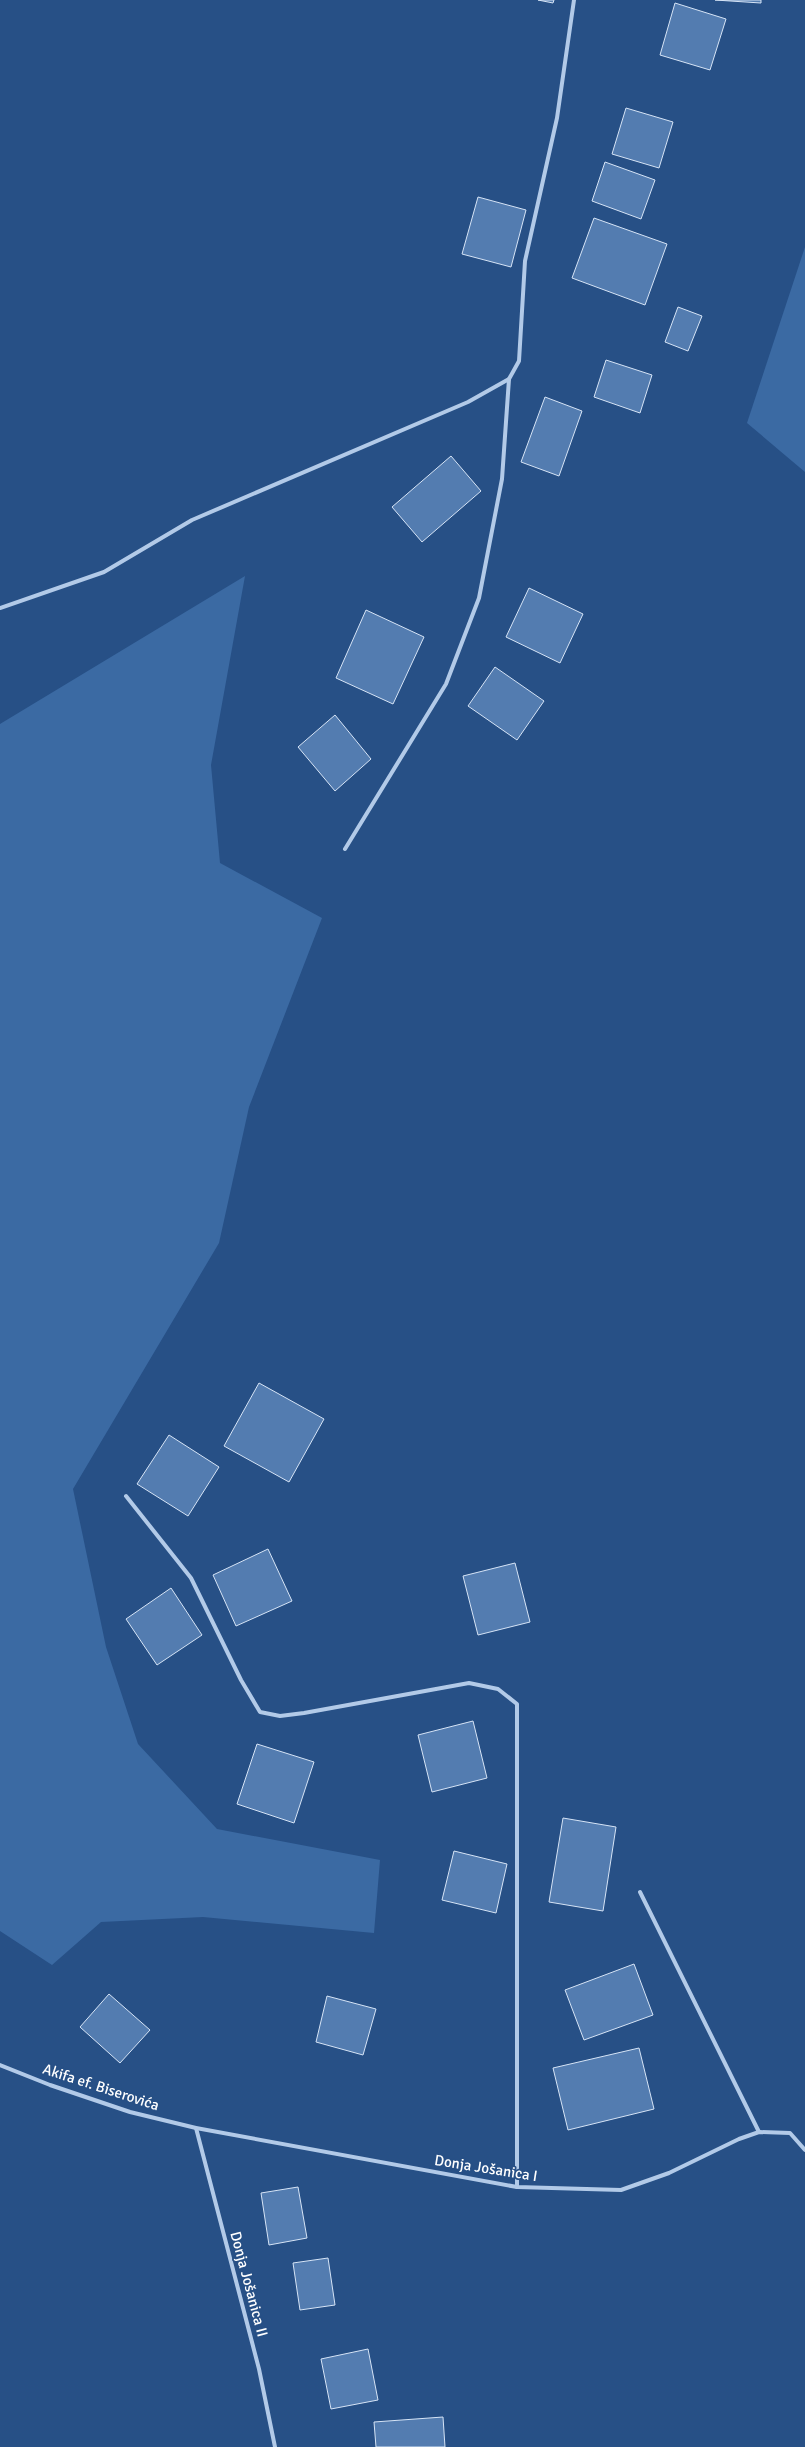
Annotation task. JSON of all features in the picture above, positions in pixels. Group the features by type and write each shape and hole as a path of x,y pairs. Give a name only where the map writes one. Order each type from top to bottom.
{"street":[{"path":"345,849 446,684 479,598 502,479 509,379 519,361 525,261 556,118 574,0"},
{"path":"0,608 104,572 192,520 468,402 509,379"},
{"path":"126,1496 191,1578 241,1680 260,1712 280,1716 304,1713 469,1683 498,1688 517,1704 517,2187"},
{"path":"640,1892 760,2132"},
{"name":"Akifa ef. Biserovića","path":"0,2065 50,2085 130,2112 196,2128"},
{"name":"Donja Jošanica I","path":"196,2128 517,2187 621,2190 669,2173 739,2139 760,2132 790,2132 805,2150"},
{"name":"Donja Jošanica II","path":"196,2128 259,2369 276,2447"}],"shaded area":[{"path":"805,247 805,472 747,423"},
{"path":"245,576 211,765 220,863 322,918 249,1107 219,1243 73,1489 106,1647 138,1744 217,1829 380,1860 374,1933 203,1917 101,1922 52,1965 0,1931 0,724"}],"building":[{"path":"538,0 554,0 553,3"},
{"path":"715,0 761,0 761,3"},
{"path":"675,3 726,19 710,70 660,55"},
{"path":"626,108 673,122 659,168 612,154"},
{"path":"605,162 655,180 641,219 592,201"},
{"path":"478,197 526,210 511,267 462,254"},
{"path":"594,218 667,244 645,305 572,278"},
{"path":"678,307 702,316 688,351 665,342"},
{"path":"606,360 652,375 640,413 594,397"},
{"path":"545,397 582,411 559,476 521,462"},
{"path":"451,456 481,491 422,542 392,507"},
{"path":"529,588 583,614 560,663 506,637"},
{"path":"366,610 424,637 393,704 336,678"},
{"path":"495,667 544,701 517,740 468,706"},
{"path":"335,715 371,759 335,791 298,747"},
{"path":"259,1383 324,1419 289,1482 224,1446"},
{"path":"169,1435 219,1467 188,1516 137,1484"},
{"path":"268,1549 292,1601 236,1626 213,1575"},
{"path":"515,1563 530,1622 478,1635 463,1576"},
{"path":"171,1588 202,1635 157,1665 126,1619"},
{"path":"473,1721 487,1778 432,1792 418,1735"},
{"path":"257,1744 314,1762 294,1823 237,1804"},
{"path":"563,1818 616,1827 603,1911 549,1902"},
{"path":"454,1851 507,1864 496,1913 442,1900"},
{"path":"634,1964 653,2015 584,2040 565,1990"},
{"path":"109,1994 150,2030 120,2063 80,2027"},
{"path":"327,1996 376,2009 363,2055 316,2042"},
{"path":"639,2048 654,2109 568,2130 553,2068"},
{"path":"298,2187 307,2238 269,2245 261,2193"},
{"path":"328,2258 335,2305 300,2310 293,2263"},
{"path":"368,2349 378,2400 331,2409 321,2359"},
{"path":"443,2417 445,2447 376,2447 374,2422"}]}
